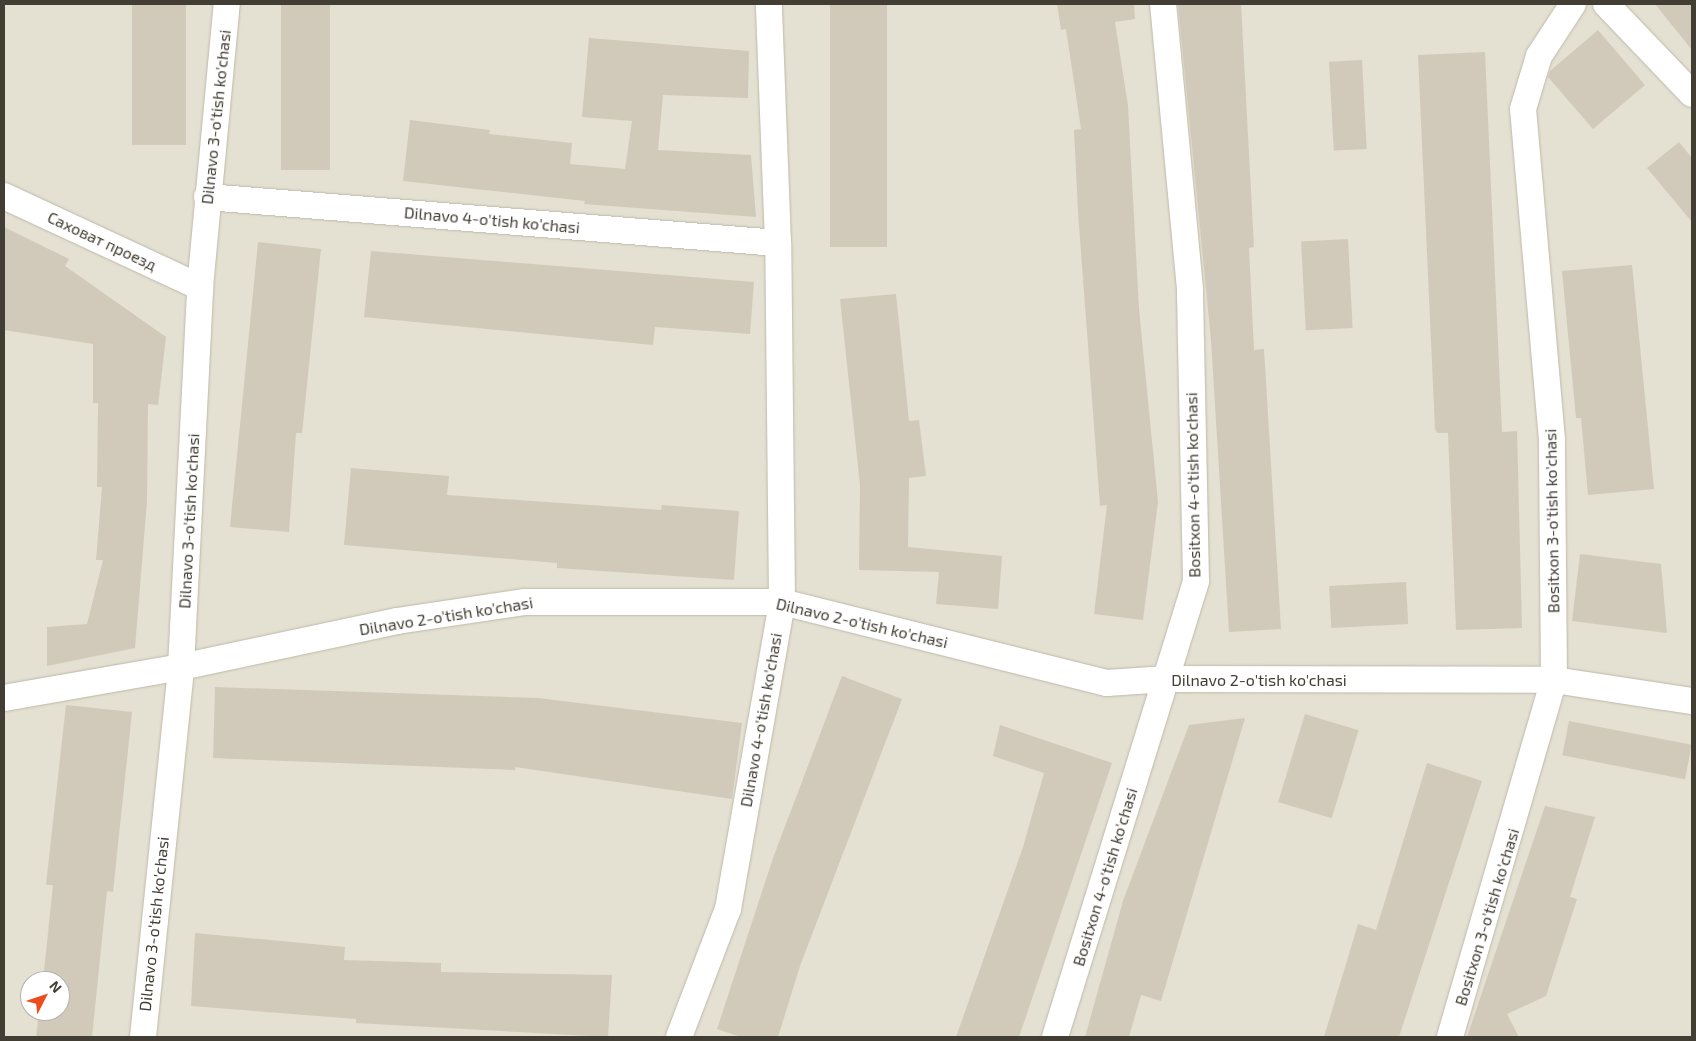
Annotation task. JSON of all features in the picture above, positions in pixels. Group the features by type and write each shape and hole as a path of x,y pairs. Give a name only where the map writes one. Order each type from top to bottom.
{"street":[{"name":"Dilnavo 3-o'tish ko'chasi","path":"143,1037 181,667 200,287 207,197 227,4"},
{"name":"Dilnavo 4-o'tish ko'chasi","path":"679,1037 728,908 782,602 778,243 769,4"},
{"name":"Bositxon 4-o'tish ko'chasi","path":"1055,1037 1196,581 1190,289 1163,4"},
{"name":"Bositxon 3-o'tish ko'chasi","path":"1450,1037 1554,680 1552,440 1523,109 1540,56 1573,4"},
{"path":"1606,4 1692,94"},
{"name":"Саховат проезд","path":"4,196 200,287"},
{"name":"Dilnavo 4-o'tish ko'chasi","path":"207,197 778,243"},
{"name":"Dilnavo 2-o'tish ko'chasi","path":"4,698 181,667 397,621 524,602 782,602 1107,683 1167,679 1554,680 1692,701"}],"shaded area":[{"path":"4,4 1692,4 1692,1037 4,1037"}],"building":[{"path":"132,4 186,4 186,145 132,145"},
{"path":"281,4 330,4 330,170 281,170"},
{"path":"830,4 887,4 887,247 830,247"},
{"path":"1057,4 1134,4 1135,19 1115,22 1128,106 1139,309 1158,502 1143,620 1094,614 1107,505 1100,506 1078,212 1074,130 1081,129 1066,29 1061,30"},
{"path":"1178,4 1241,4 1254,247 1249,248 1254,350 1264,349 1281,629 1229,632 1211,340"},
{"path":"1655,4 1692,4 1692,50"},
{"path":"1598,30 1645,85 1593,129 1548,77 1550,71"},
{"path":"589,38 749,51 748,98 663,95 658,150 751,155 756,217 584,204 585,201 403,181 410,120 490,130 489,134 572,143 570,164 625,169 632,121 582,117"},
{"path":"1485,52 1502,432 1517,431 1522,628 1456,630 1448,433 1437,433 1435,429 1418,55"},
{"path":"1362,60 1367,149 1334,151 1329,62"},
{"path":"1679,142 1692,158 1692,222 1647,168"},
{"path":"4,227 69,259 65,266 166,337 158,405 148,404 147,501 135,648 47,666 47,627 87,624 103,560 96,560 102,487 97,487 98,403 93,403 93,344 4,330"},
{"path":"1348,239 1353,328 1306,330 1301,241"},
{"path":"258,242 321,249 302,433 296,433 289,532 230,527"},
{"path":"371,251 754,282 750,334 655,327 653,345 364,317"},
{"path":"1632,265 1654,489 1588,495 1581,418 1576,418 1562,271"},
{"path":"896,294 909,421 919,420 926,476 909,478 908,547 1002,556 998,609 936,604 939,572 859,570 860,485 840,299"},
{"path":"351,468 449,476 447,495 661,510 662,505 739,511 734,580 557,568 557,563 344,545"},
{"path":"1580,554 1661,564 1667,633 1572,621"},
{"path":"1406,582 1408,624 1331,628 1329,586"},
{"path":"842,676 902,699 800,966 778,1037 741,1037 717,1029 773,858"},
{"path":"215,687 538,698 742,723 732,799 515,767 515,770 213,758"},
{"path":"66,705 132,712 113,892 107,891 92,1037 36,1037 38,1021 70,1021 70,971 44,971 53,885 46,885"},
{"path":"1305,714 1359,730 1332,818 1278,802"},
{"path":"1245,718 1161,1001 1141,995 1129,1037 1085,1037 1123,901 1189,725"},
{"path":"1569,721 1692,745 1685,779 1562,755"},
{"path":"1000,725 1112,763 1019,1037 956,1037 1023,847 1044,773 993,756"},
{"path":"1427,763 1482,781 1399,1037 1324,1037 1358,924 1376,930"},
{"path":"1545,806 1595,817 1570,897 1577,899 1546,996 1507,1014 1519,1037 1467,1037"},
{"path":"195,933 345,947 344,960 441,963 441,972 612,975 608,1037 356,1023 356,1019 191,1006"}]}
